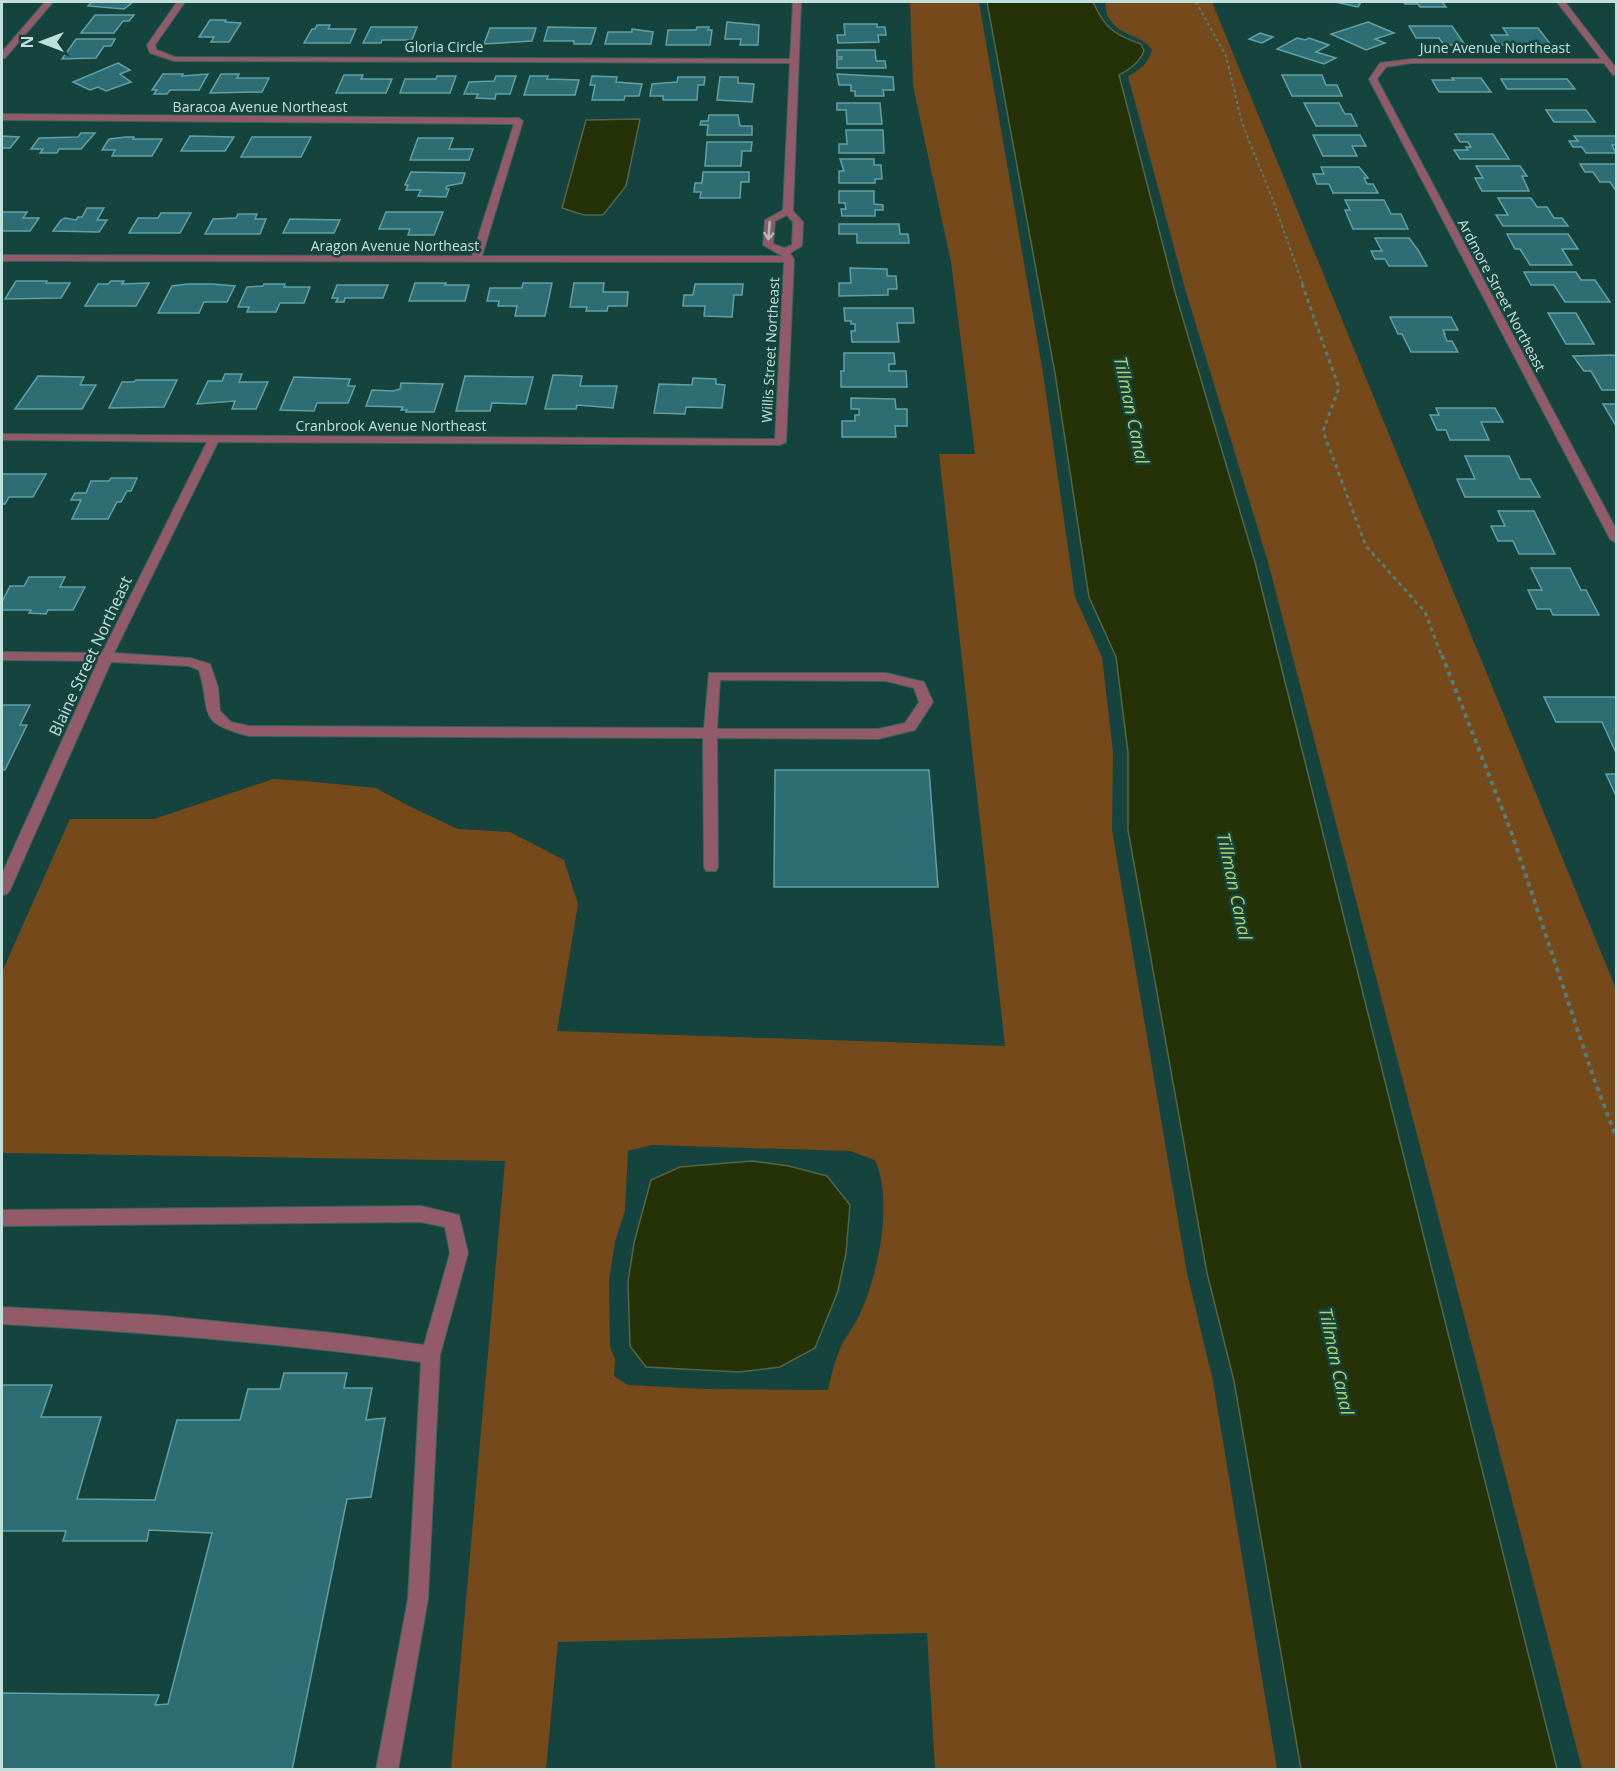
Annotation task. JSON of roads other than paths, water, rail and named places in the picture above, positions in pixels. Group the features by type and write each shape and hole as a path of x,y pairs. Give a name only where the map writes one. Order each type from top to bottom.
{"street":[{"path":"2,56 49,2"},
{"name":"Gloria Circle","path":"181,2 151,45 153,51 174,59 795,61"},
{"path":"788,211 770,220 768,245 787,256 797,246 798,222 788,211 797,2"},
{"path":"1561,2 1617,73"},
{"name":"June Avenue Northeast","path":"1383,65 1412,61 1607,61"},
{"name":"Ardmore Street Northeast","path":"1383,65 1373,79 1617,539"},
{"name":"Baracoa Avenue Northeast","path":"2,117 519,122 476,259"},
{"name":"Aragon Avenue Northeast","path":"2,258 476,259 787,256"},
{"name":"Willis Street Northeast","path":"780,442 787,256"},
{"name":"Cranbrook Avenue Northeast","path":"2,437 780,442"},
{"name":"Blaine Street Northeast","path":"2,890 106,657 214,439"},
{"path":"2,656 106,657 190,662 205,667 211,687 213,712 226,725 249,731 710,734 878,734 910,727 926,702 919,685 886,677 714,676 710,734 711,867"},
{"path":"2,1218 421,1214 453,1221 459,1253 431,1355 418,1599 387,1770"},
{"path":"2,1315 154,1324 343,1343 431,1355"}],"water":[{"name":"Tillman Canal","path":"987,2 1093,2 1101,18 1111,29 1141,44 1144,51 1134,65 1119,75 1175,292 1255,562 1557,1769 1301,1769 1234,1381 1207,1273 1128,830 1128,752 1116,657 1089,597 1055,373"},
{"path":"640,119 626,186 603,215 584,215 562,208 586,120"},
{"path":"752,1161 789,1166 827,1176 850,1205 846,1253 838,1291 815,1348 780,1367 739,1372 646,1367 630,1346 628,1282 634,1243 651,1180 680,1167"}]}
